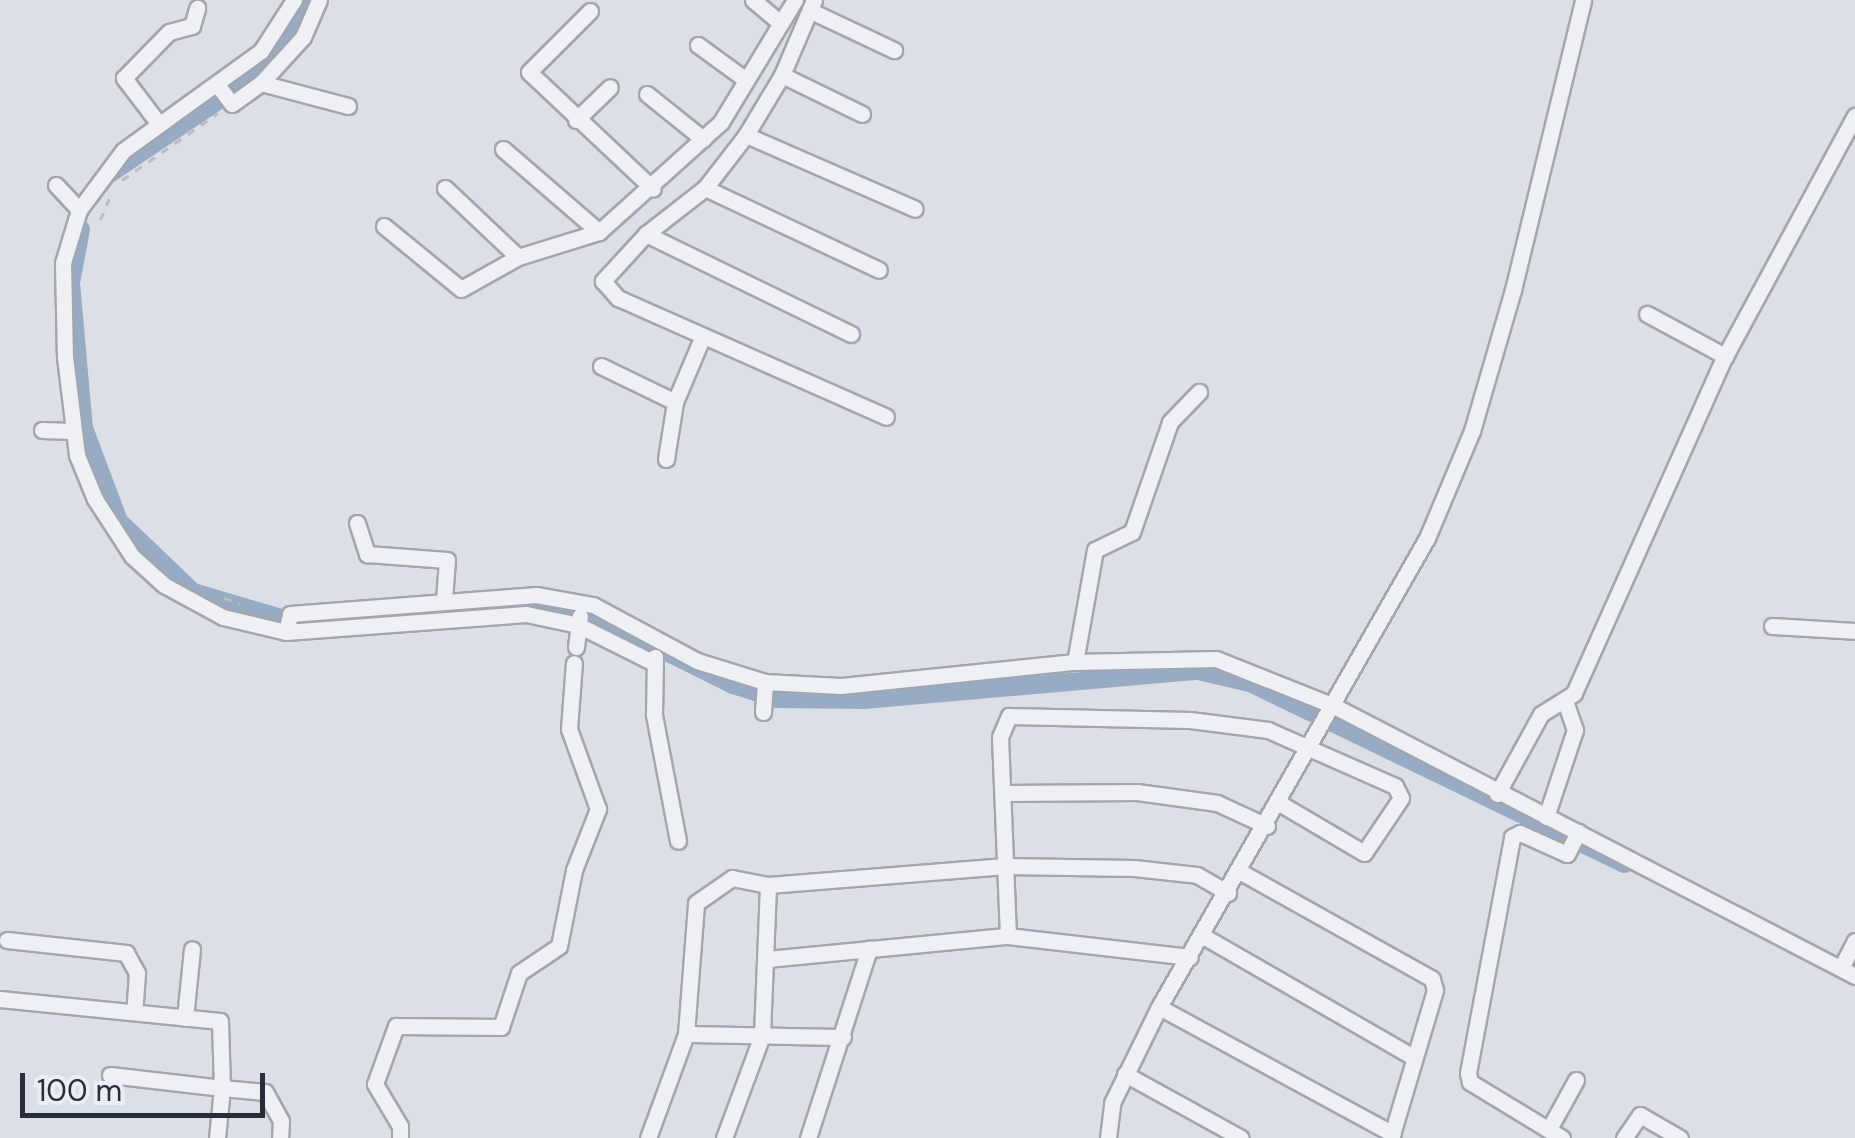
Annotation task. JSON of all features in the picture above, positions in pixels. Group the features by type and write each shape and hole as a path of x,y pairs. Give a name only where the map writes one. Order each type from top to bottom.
{"street":[{"path":"225,95 261,52 294,0"},
{"path":"319,0 303,37 261,82 160,124 105,168 79,210 64,263 73,431 95,500 132,556 192,604 288,626 506,614 581,614 655,652"},
{"path":"753,0 778,21"},
{"path":"384,226 455,288 518,258 599,232 653,189 703,139 746,80 794,0"},
{"path":"1108,1138 1112,1102 1125,1074 1427,538 1472,431 1583,0"},
{"path":"886,417 702,338 606,289 606,276 646,234 705,188 746,135 782,75 812,6 894,50"},
{"path":"160,124 124,78 169,32 192,26 196,8"},
{"path":"590,11 529,72 653,189"},
{"path":"698,44 746,80"},
{"path":"782,75 862,114"},
{"path":"261,82 348,106"},
{"path":"576,120 610,86"},
{"path":"647,94 703,139"},
{"path":"1497,794 1541,714 1566,701 1726,356 1855,116"},
{"path":"746,135 915,209"},
{"path":"503,149 599,232"},
{"path":"56,185 79,210"},
{"path":"445,188 518,258"},
{"path":"705,188 879,270"},
{"path":"646,234 851,334"},
{"path":"1647,314 1726,356"},
{"path":"666,459 675,402 702,338"},
{"path":"601,366 675,402"},
{"path":"1075,662 1095,550 1132,532 1170,422 1199,392"},
{"path":"42,430 73,431"},
{"path":"357,523 367,554 447,560 444,600"},
{"path":"288,626 444,600 519,594 581,614 655,652 764,696 1075,662 1208,657 1276,678 1331,710 1546,817 1575,840 1848,971 1855,941"},
{"path":"400,1138 400,1126 374,1084 396,1026 501,1026 519,973 559,946 574,870 598,810 570,729 581,614"},
{"path":"1772,626 1855,630"},
{"path":"655,652 654,715 678,841"},
{"path":"1546,817 1575,730 1566,701"},
{"path":"1008,936 1000,727 1015,714 1236,725 1282,733 1313,743 1395,786 1401,798 1364,853 1279,803"},
{"path":"1002,793 1137,792 1217,803 1267,826"},
{"path":"1575,840 1520,834 1512,838 1468,1073 1470,1082 1556,1133 1576,1080"},
{"path":"648,1138 686,1034 696,903 732,878 768,885 1005,866 1188,873 1228,893"},
{"path":"1160,1008 1392,1136 1412,1056 1435,990 1430,976 1240,871"},
{"path":"724,1138 762,1035 768,885"},
{"path":"767,959 1008,936 1190,958"},
{"path":"1203,936 1412,1056"},
{"path":"7,940 126,953 138,973 134,1012"},
{"path":"185,1018 192,949"},
{"path":"808,1138 869,949"},
{"path":"0,999 220,1021 222,1088 217,1138"},
{"path":"686,1034 843,1037"},
{"path":"1125,1074 1242,1138"},
{"path":"110,1075 265,1092 281,1122 280,1138"},
{"path":"1624,1138 1640,1115 1680,1138"}],"path":[{"path":"119,183 225,95"},
{"path":"100,220 110,198"},
{"path":"221,597 254,608"}],"waterway":[{"path":"108,175 239,87 274,53 304,0"},
{"path":"81,229 71,283 84,428 119,521 193,592 295,622 360,616"},
{"path":"475,606 551,604 598,618 733,685 777,699 864,700 1198,671 1250,683 1625,864"}]}
